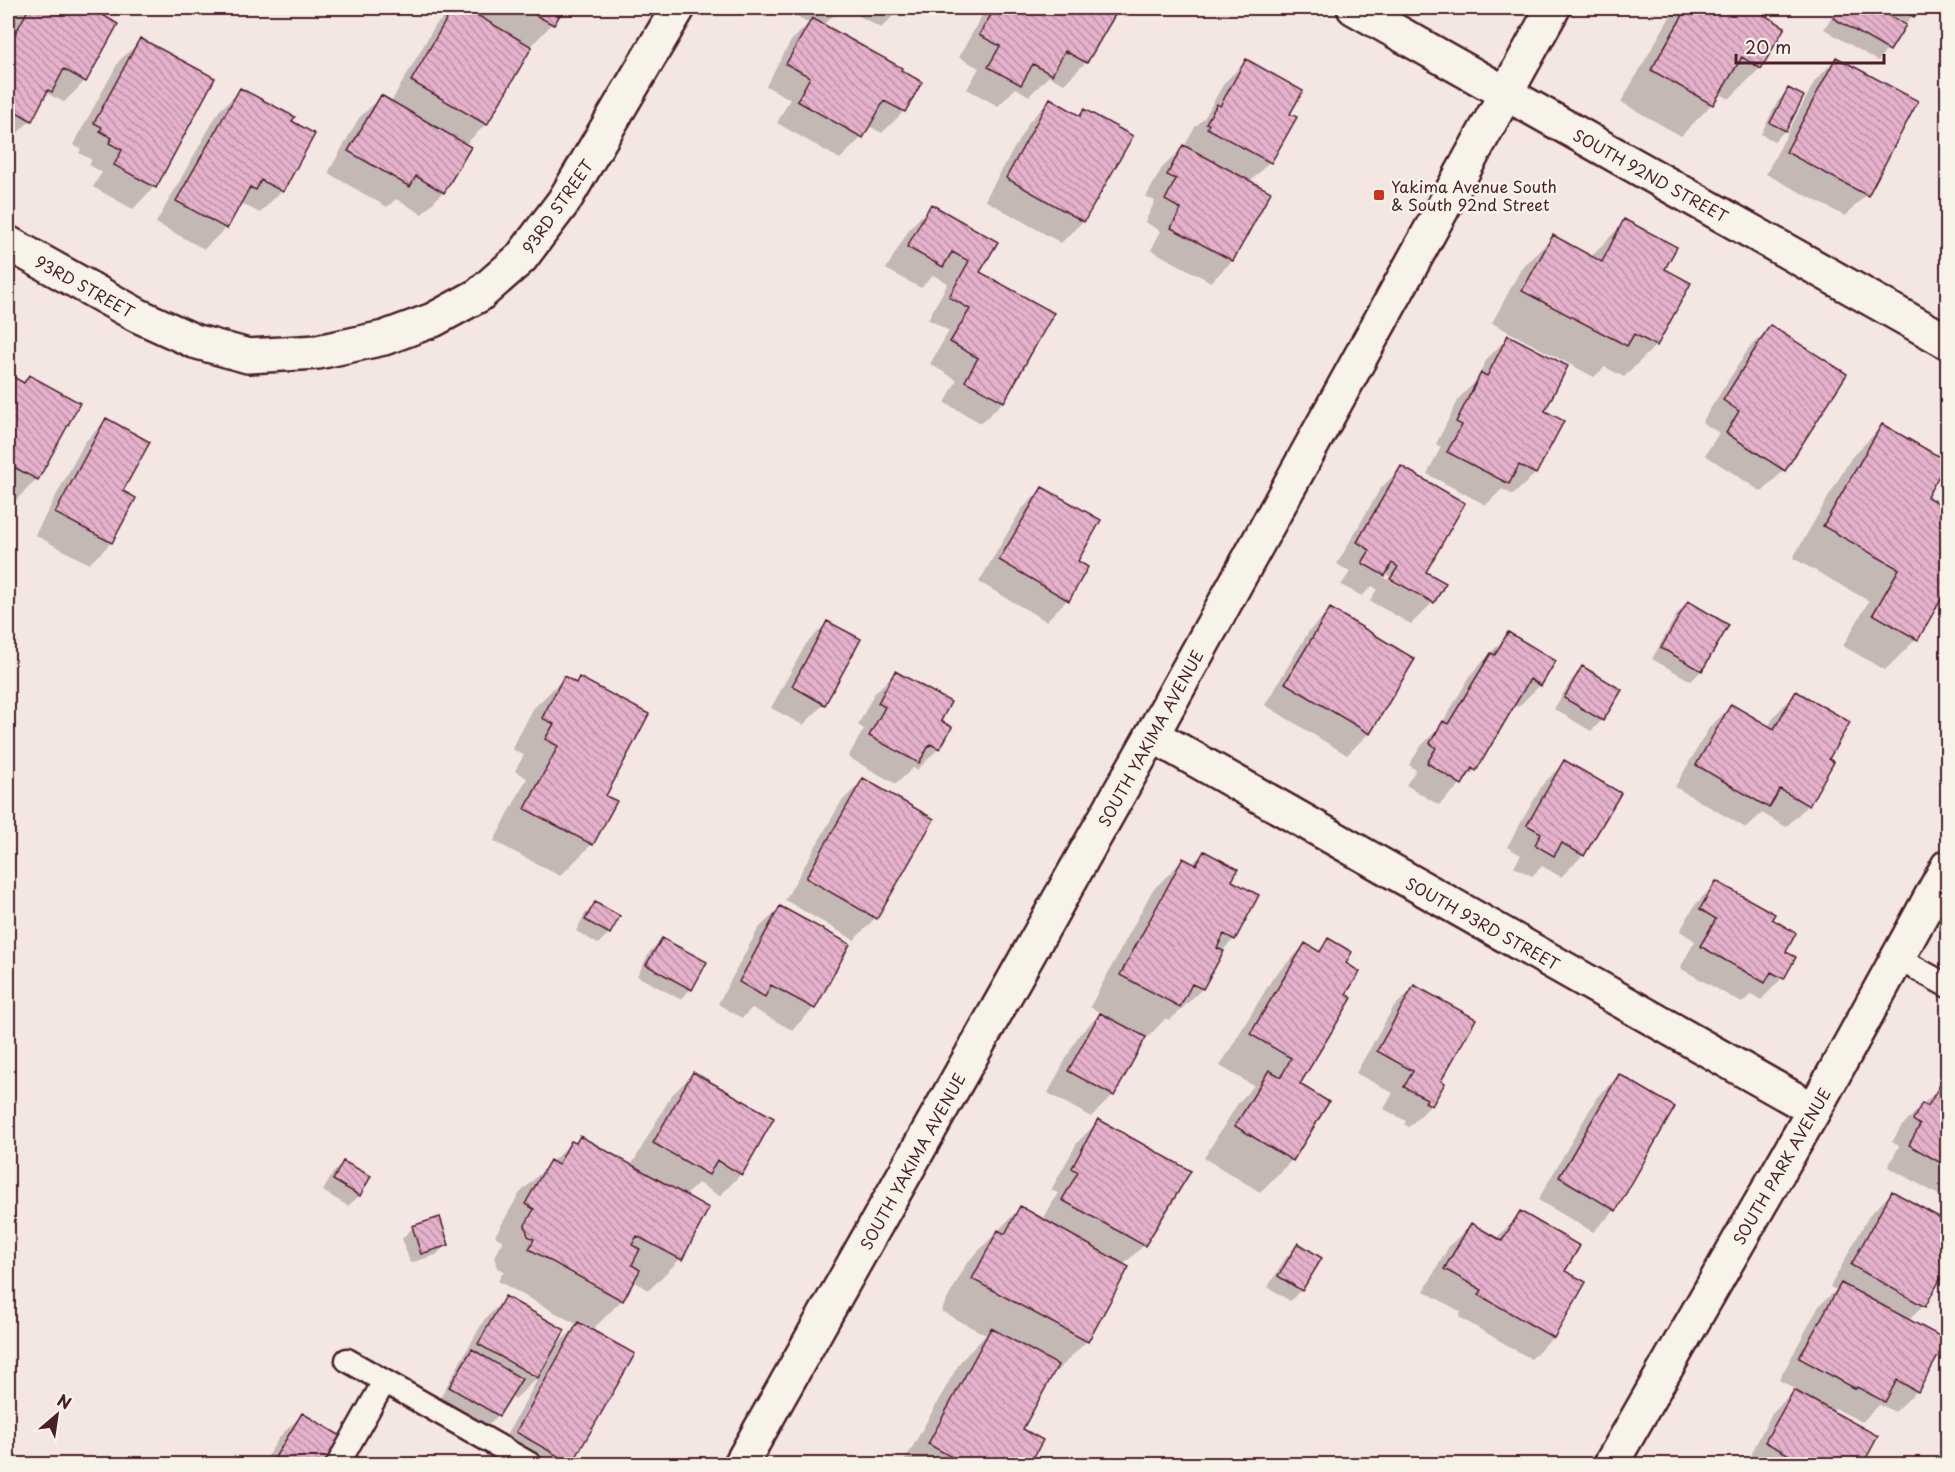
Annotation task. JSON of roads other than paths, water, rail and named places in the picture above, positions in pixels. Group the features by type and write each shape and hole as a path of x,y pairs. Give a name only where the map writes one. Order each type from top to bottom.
{"street":[{"name":"93RD STREET","path":"8,243 137,315 194,341 248,356 318,352 384,338 433,320 479,295 521,258 564,201 678,8"},
{"name":"SOUTH 92ND STREET","path":"1354,8 1947,342"},
{"name":"SOUTH YAKIMA AVENUE","path":"741,1464 1152,735 1553,8"},
{"name":"SOUTH 93RD STREET","path":"1152,735 1814,1110"},
{"name":"SOUTH PARK AVENUE","path":"1611,1464 1814,1110 1947,866"}],"lane":[{"path":"1897,958 1947,986"},
{"path":"347,1360 530,1464"},
{"path":"338,1464 384,1382"}],"place":[{"name":"Yakima Avenue South & South 92nd Street","path":"1379,195"}]}
